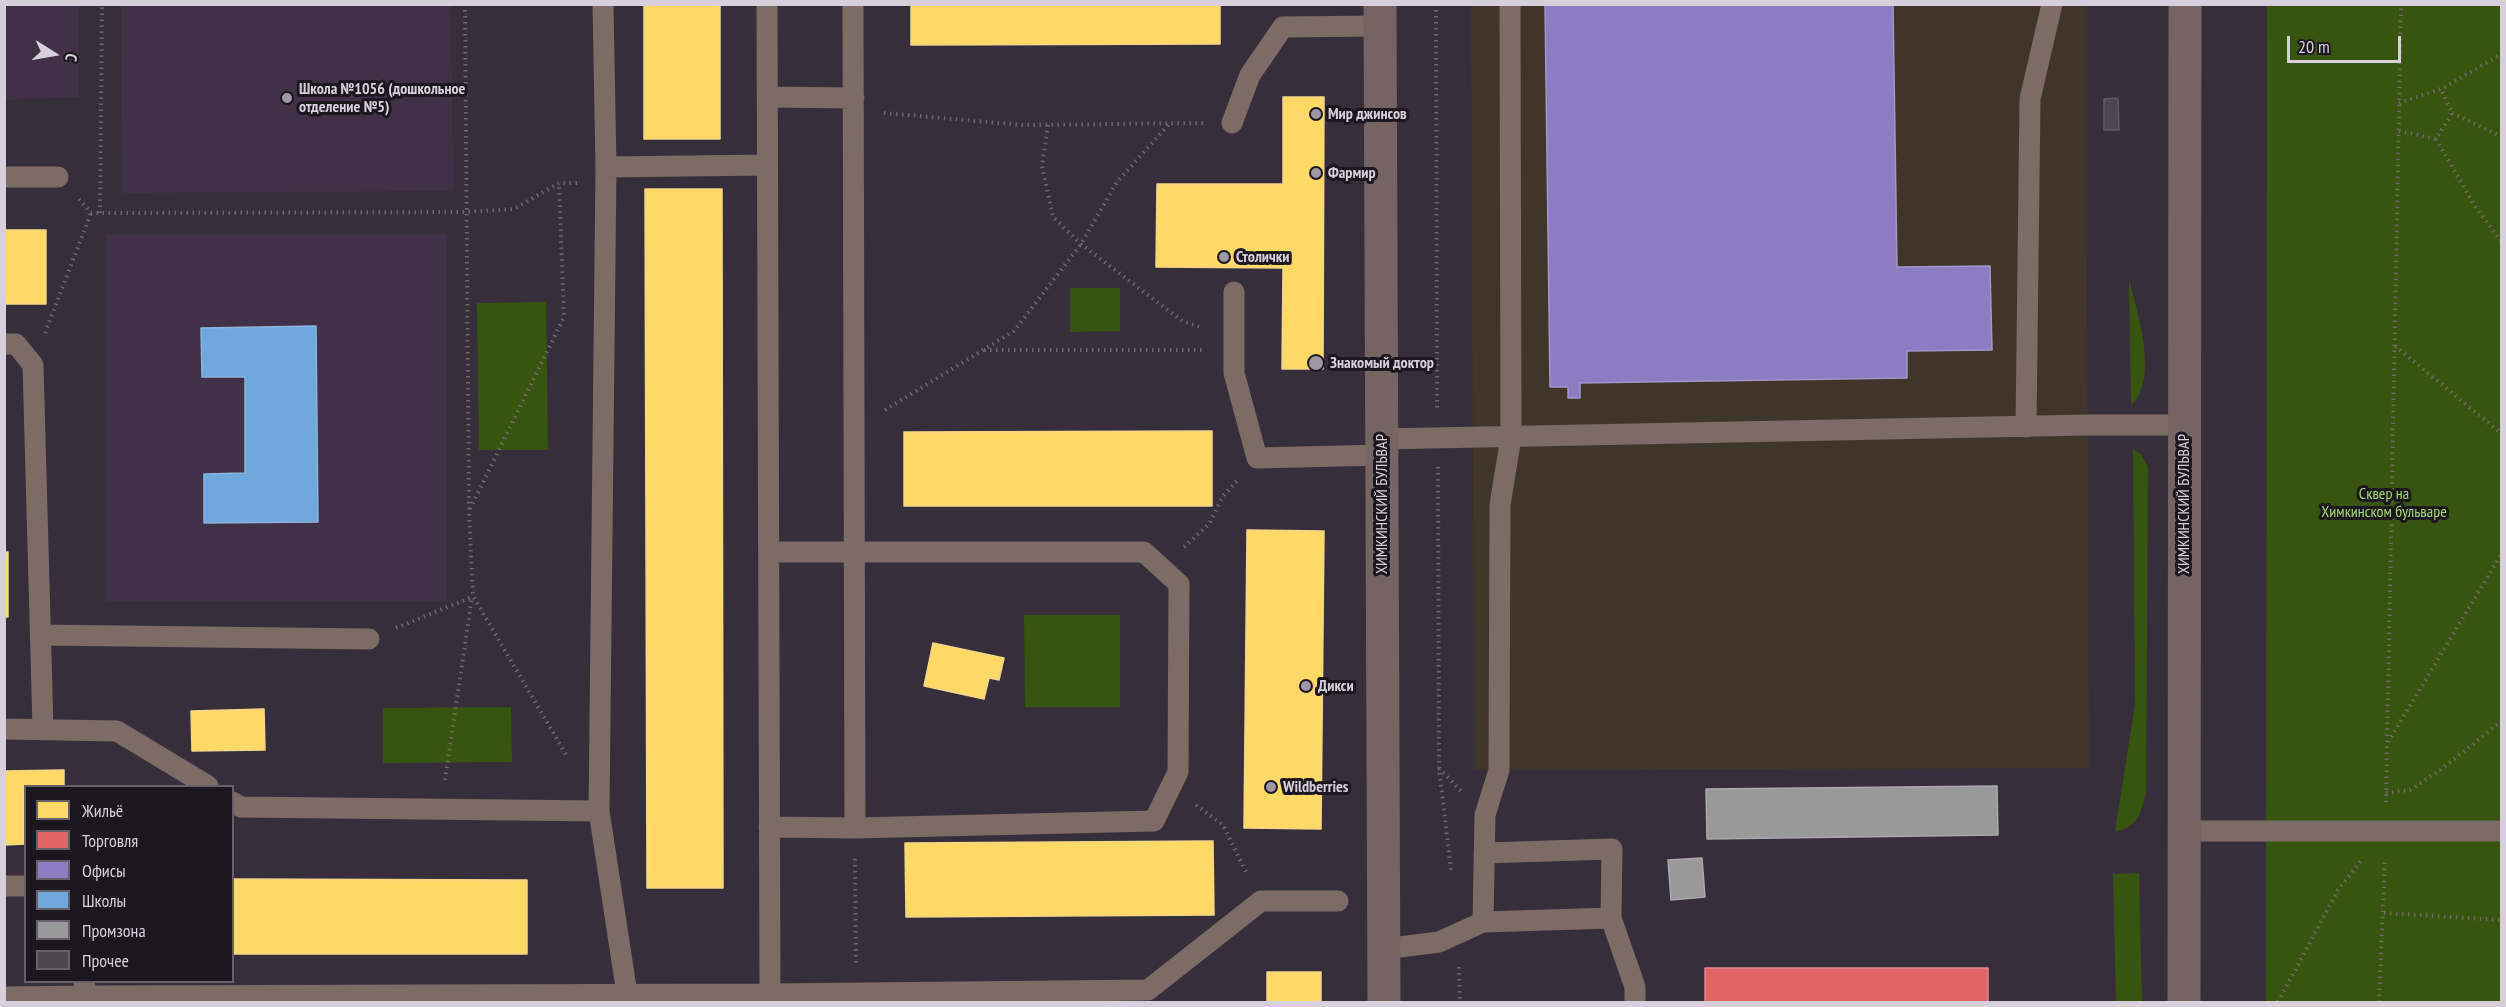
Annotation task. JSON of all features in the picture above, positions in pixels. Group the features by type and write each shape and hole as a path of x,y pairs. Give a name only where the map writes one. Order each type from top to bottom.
{"main road":[{"name":"ХИМКИНСКИЙ БУЛЬВАР","path":"2184,1002 2185,4"},
{"name":"ХИМКИНСКИЙ БУЛЬВАР","path":"1380,15 1384,1002"}],"lane":[{"path":"603,4 606,167 600,811 632,997"},
{"path":"767,4 770,994"},
{"path":"854,4 855,828"},
{"path":"1483,922 1485,815 1499,770 1500,505 1511,437 1510,4"},
{"path":"2026,427 2030,99 2052,4"},
{"path":"1232,123 1250,75 1283,27 1380,15"},
{"path":"768,97 854,98"},
{"path":"606,167 767,165"},
{"path":"4,177 58,177"},
{"path":"1234,292 1234,373 1257,458 1511,437 2184,425"},
{"path":"4,344 16,344 33,365 43,728"},
{"path":"769,552 1144,552 1179,584 1178,772 1154,821 855,828 769,826"},
{"path":"41,635 369,639"},
{"path":"4,729 117,730 206,785"},
{"path":"234,803 241,807 600,811"},
{"path":"2183,831 2502,831"},
{"path":"1484,854 1612,849 1611,918 1635,987 1635,1002"},
{"path":"4,886 24,886"},
{"path":"4,996 86,993 632,997 1148,990 1261,901 1338,901"},
{"path":"1384,949 1439,942 1483,922 1611,918"}],"path":[{"path":"100,213 102,4"},
{"path":"448,762 472,596 469,511 465,4"},
{"path":"1436,4 1437,410"},
{"path":"2379,1002 2384,913 2401,4"},
{"path":"2399,103 2441,89 2502,54"},
{"path":"2441,89 2452,113 2502,137"},
{"path":"854,98 884,113 1048,125 1232,123"},
{"path":"2436,139 2452,113"},
{"path":"854,429 1014,331 1081,244 1117,182 1170,123"},
{"path":"1048,125 1042,166 1053,216 1081,244 1182,321 1234,344"},
{"path":"2399,131 2436,139 2476,208 2502,242"},
{"path":"58,177 92,213 466,212 514,209 559,183 564,317 469,511"},
{"path":"33,365 92,213"},
{"path":"983,350 1234,344"},
{"path":"2395,346 2502,434"},
{"path":"1161,568 1209,524 1223,496 1257,458"},
{"path":"1437,458 1438,768 1452,875"},
{"path":"2387,743 2502,553"},
{"path":"369,639 472,596"},
{"path":"472,596 569,760"},
{"path":"2386,793 2410,790 2439,771 2502,721"},
{"path":"1171,787 1223,825 1261,901"},
{"path":"855,828 857,993"},
{"path":"2278,1002 2338,890 2385,831"},
{"path":"2384,913 2502,920"}],"shaded area":[{"path":"4,5 79,5 79,97 5,100"},
{"name":"Школа №1056 (дошкольное отделение №5)","path":"121,5 451,5 453,191 122,193"},
{"path":"1471,5 2086,5 2089,768 1474,770"},
{"path":"106,234 447,234 447,601 106,601"}],"green space":[{"name":"Сквер на Химкинском бульваре","path":"2267,5 2501,5 2501,1002 2266,1002"},
{"path":"2129,279 2141,327 2145,362 2140,393 2131,405"},
{"path":"1070,288 1120,288 1120,331 1070,332"},
{"path":"546,302 548,450 479,450 477,303"},
{"path":"2133,449 2141,454 2148,467 2146,793 2134,822 2115,832 2135,704"},
{"path":"1024,615 1120,615 1120,707 1025,707"},
{"path":"511,707 512,762 383,763 383,708"},
{"path":"2139,873 2142,1002 2116,1002 2113,874"}],"building: Жильё":[{"path":"644,4 720,4 720,139 644,139"},
{"path":"911,4 1220,4 1220,44 911,45"},
{"path":"1283,97 1324,97 1323,369 1282,369 1283,268 1156,267 1157,184 1283,184"},
{"path":"645,189 722,189 723,888 647,888"},
{"path":"4,230 46,230 46,304 4,304"},
{"path":"1212,431 1212,506 904,506 904,432"},
{"path":"1247,530 1324,531 1321,829 1244,828"},
{"path":"4,552 8,552 8,617 4,617"},
{"path":"933,643 1004,658 999,680 989,678 984,699 924,686"},
{"path":"264,709 265,750 192,751 191,711"},
{"path":"64,770 64,785 24,785 24,844 4,845 4,771"},
{"path":"1213,841 1214,915 906,917 905,843"},
{"path":"234,879 527,880 527,954 234,954"},
{"path":"1267,972 1321,972 1321,1002 1267,1002"}],"building: Торговля":[{"path":"1705,968 1988,968 1988,1002 1705,1002"}],"building: Офисы":[{"path":"1545,4 1893,4 1897,267 1990,266 1992,350 1907,351 1907,378 1580,383 1580,398 1568,398 1568,387 1550,387"}],"building: Школы":[{"path":"316,326 318,522 204,523 204,474 245,473 245,377 202,377 201,328"}],"building: Промзона":[{"path":"1997,786 1998,835 1707,839 1706,789"},
{"path":"1702,858 1705,897 1671,900 1668,860"}],"building: Прочее":[{"path":"2118,98 2119,130 2104,130 2104,99"}],"place":[{"name":"Школа №1056 (дошкольное отделение №5)","path":"287,98"},
{"name":"Мир джинсов","path":"1316,114"},
{"name":"Фармир","path":"1316,173"},
{"name":"Столички","path":"1224,257"},
{"name":"Знакомый доктор","path":"1316,363"},
{"name":"Дикси","path":"1306,686"},
{"name":"Wildberries","path":"1271,787"}]}
